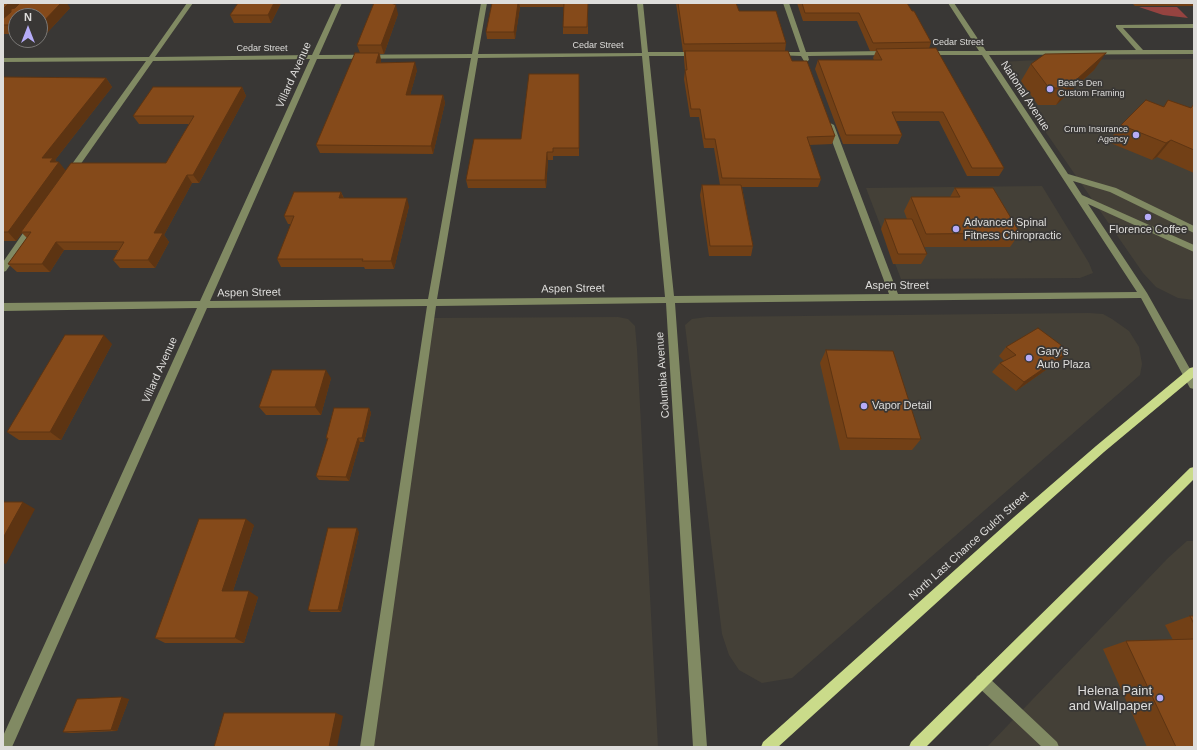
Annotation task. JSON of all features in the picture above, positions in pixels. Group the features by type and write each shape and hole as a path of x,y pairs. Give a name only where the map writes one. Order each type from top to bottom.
{"main road":[{"name":"North Last Chance Gulch Street","path":"768,747 1100,449 1192,378"},
{"path":"916,747 1194,472"}],"street":[{"path":"64,181 190,3"},
{"name":"Villard Avenue","path":"5,747 202,305 339,3"},
{"path":"368,747 432,303 484,3"},
{"name":"Columbia Avenue","path":"640,3 670,300 700,747"},
{"path":"786,3 809,68"},
{"name":"National Avenue","path":"951,3 1144,295 1192,378"},
{"path":"1142,52 1118,26 1194,26"},
{"name":"Cedar Street","path":"913,53 1194,52"},
{"path":"772,54 897,53"},
{"name":"Cedar Street","path":"3,60 708,54"},
{"path":"828,120 895,298"},
{"path":"1065,176 1113,190 1194,230"},
{"path":"1079,197 1194,249"},
{"path":"3,269 37,220"},
{"name":"Aspen Street","path":"3,307 1144,295"},
{"path":"982,681 1052,747"}],"shaded area":[{"path":"1139,7 1177,7 1188,18 1163,15"},
{"path":"1194,59 1194,300 1178,298 1156,287 1143,273 1000,66 1000,62 1038,60"},
{"path":"1042,186 1089,263 1093,273 1080,278 901,279 866,188"},
{"path":"1103,314 1129,331 1139,347 1142,364 1140,375 792,678 762,683 739,670 729,655 722,634 685,325 692,319 707,317"},
{"path":"618,317 628,319 635,326 658,747 367,747 430,318"},
{"path":"1187,541 1194,541 1194,747 987,747 1168,558"}],"building":[{"path":"3,3 9,3 3,9"},
{"path":"20,3 61,3 48,17 48,8 15,8"},
{"path":"238,3 274,3 268,15 230,15"},
{"path":"374,3 391,3 396,5 381,45 357,45"},
{"path":"492,3 518,3 514,32 486,32"},
{"path":"564,3 588,3 587,27 563,27"},
{"path":"678,3 736,3 739,11 776,11 786,43 684,44"},
{"path":"802,3 907,3 912,11 914,11 931,42 873,43 859,13 805,13"},
{"path":"8,15 8,25 3,25 3,19"},
{"path":"936,48 1004,168 972,168 943,112 892,112 902,135 846,135 818,60 882,60 876,49"},
{"path":"685,51 788,51 792,61 807,61 835,136 807,137 821,179 722,178 715,139 705,139 700,109 691,109 685,70 687,70"},
{"path":"355,53 379,53 376,63 415,62 406,95 443,95 431,146 316,145"},
{"path":"1106,53 1067,88 1049,88 1031,64 1045,54"},
{"path":"529,74 579,74 579,148 553,148 553,152 547,152 545,180 466,180 474,139 521,139"},
{"path":"3,77 106,78 42,158 53,158 50,162 59,162 8,232 3,232"},
{"path":"153,87 242,87 193,175 187,175 154,233 163,233 148,260 113,260 124,242 56,242 42,264 8,264 31,232 21,232 71,163 166,163 194,116 133,116"},
{"path":"1146,100 1164,107 1168,100 1191,108 1194,104 1194,150 1171,140 1166,143 1121,125"},
{"path":"702,185 741,185 753,246 710,246"},
{"path":"955,188 993,188 1020,233 926,234 911,197 960,197"},
{"path":"294,192 341,192 339,198 407,198 391,261 362,261 363,259 277,259 294,216 284,216"},
{"path":"885,219 912,219 927,254 898,254"},
{"name":"Gary's Auto Plaza","path":"1038,328 1069,351 1024,382 1000,363 1016,355 1006,347"},
{"path":"65,335 104,335 50,432 7,432"},
{"name":"Vapor Detail","path":"826,350 893,351 921,439 847,438"},
{"path":"272,370 326,370 315,407 259,407"},
{"path":"334,408 369,408 362,438 358,438 346,477 316,476 328,438 326,438"},
{"path":"3,502 23,502 3,538"},
{"path":"199,519 246,519 222,591 249,591 235,638 155,638"},
{"path":"328,528 357,528 338,610 308,610"},
{"path":"1190,616 1194,616 1194,624"},
{"path":"1194,639 1194,747 1176,747 1126,641"},
{"path":"122,697 111,730 63,732 77,699"},
{"path":"224,713 336,713 329,747 214,747"}],"place":[{"name":"Bear's Den Custom Framing","path":"1050,89"},
{"name":"Crum Insurance Agency","path":"1136,135"},
{"name":"Florence Coffee","path":"1148,217"},
{"name":"Advanced Spinal Fitness Chiropractic","path":"956,229"},
{"name":"Gary's Auto Plaza","path":"1029,358"},
{"name":"Vapor Detail","path":"864,406"},
{"name":"Helena Paint and Wallpaper","path":"1160,698"}]}
